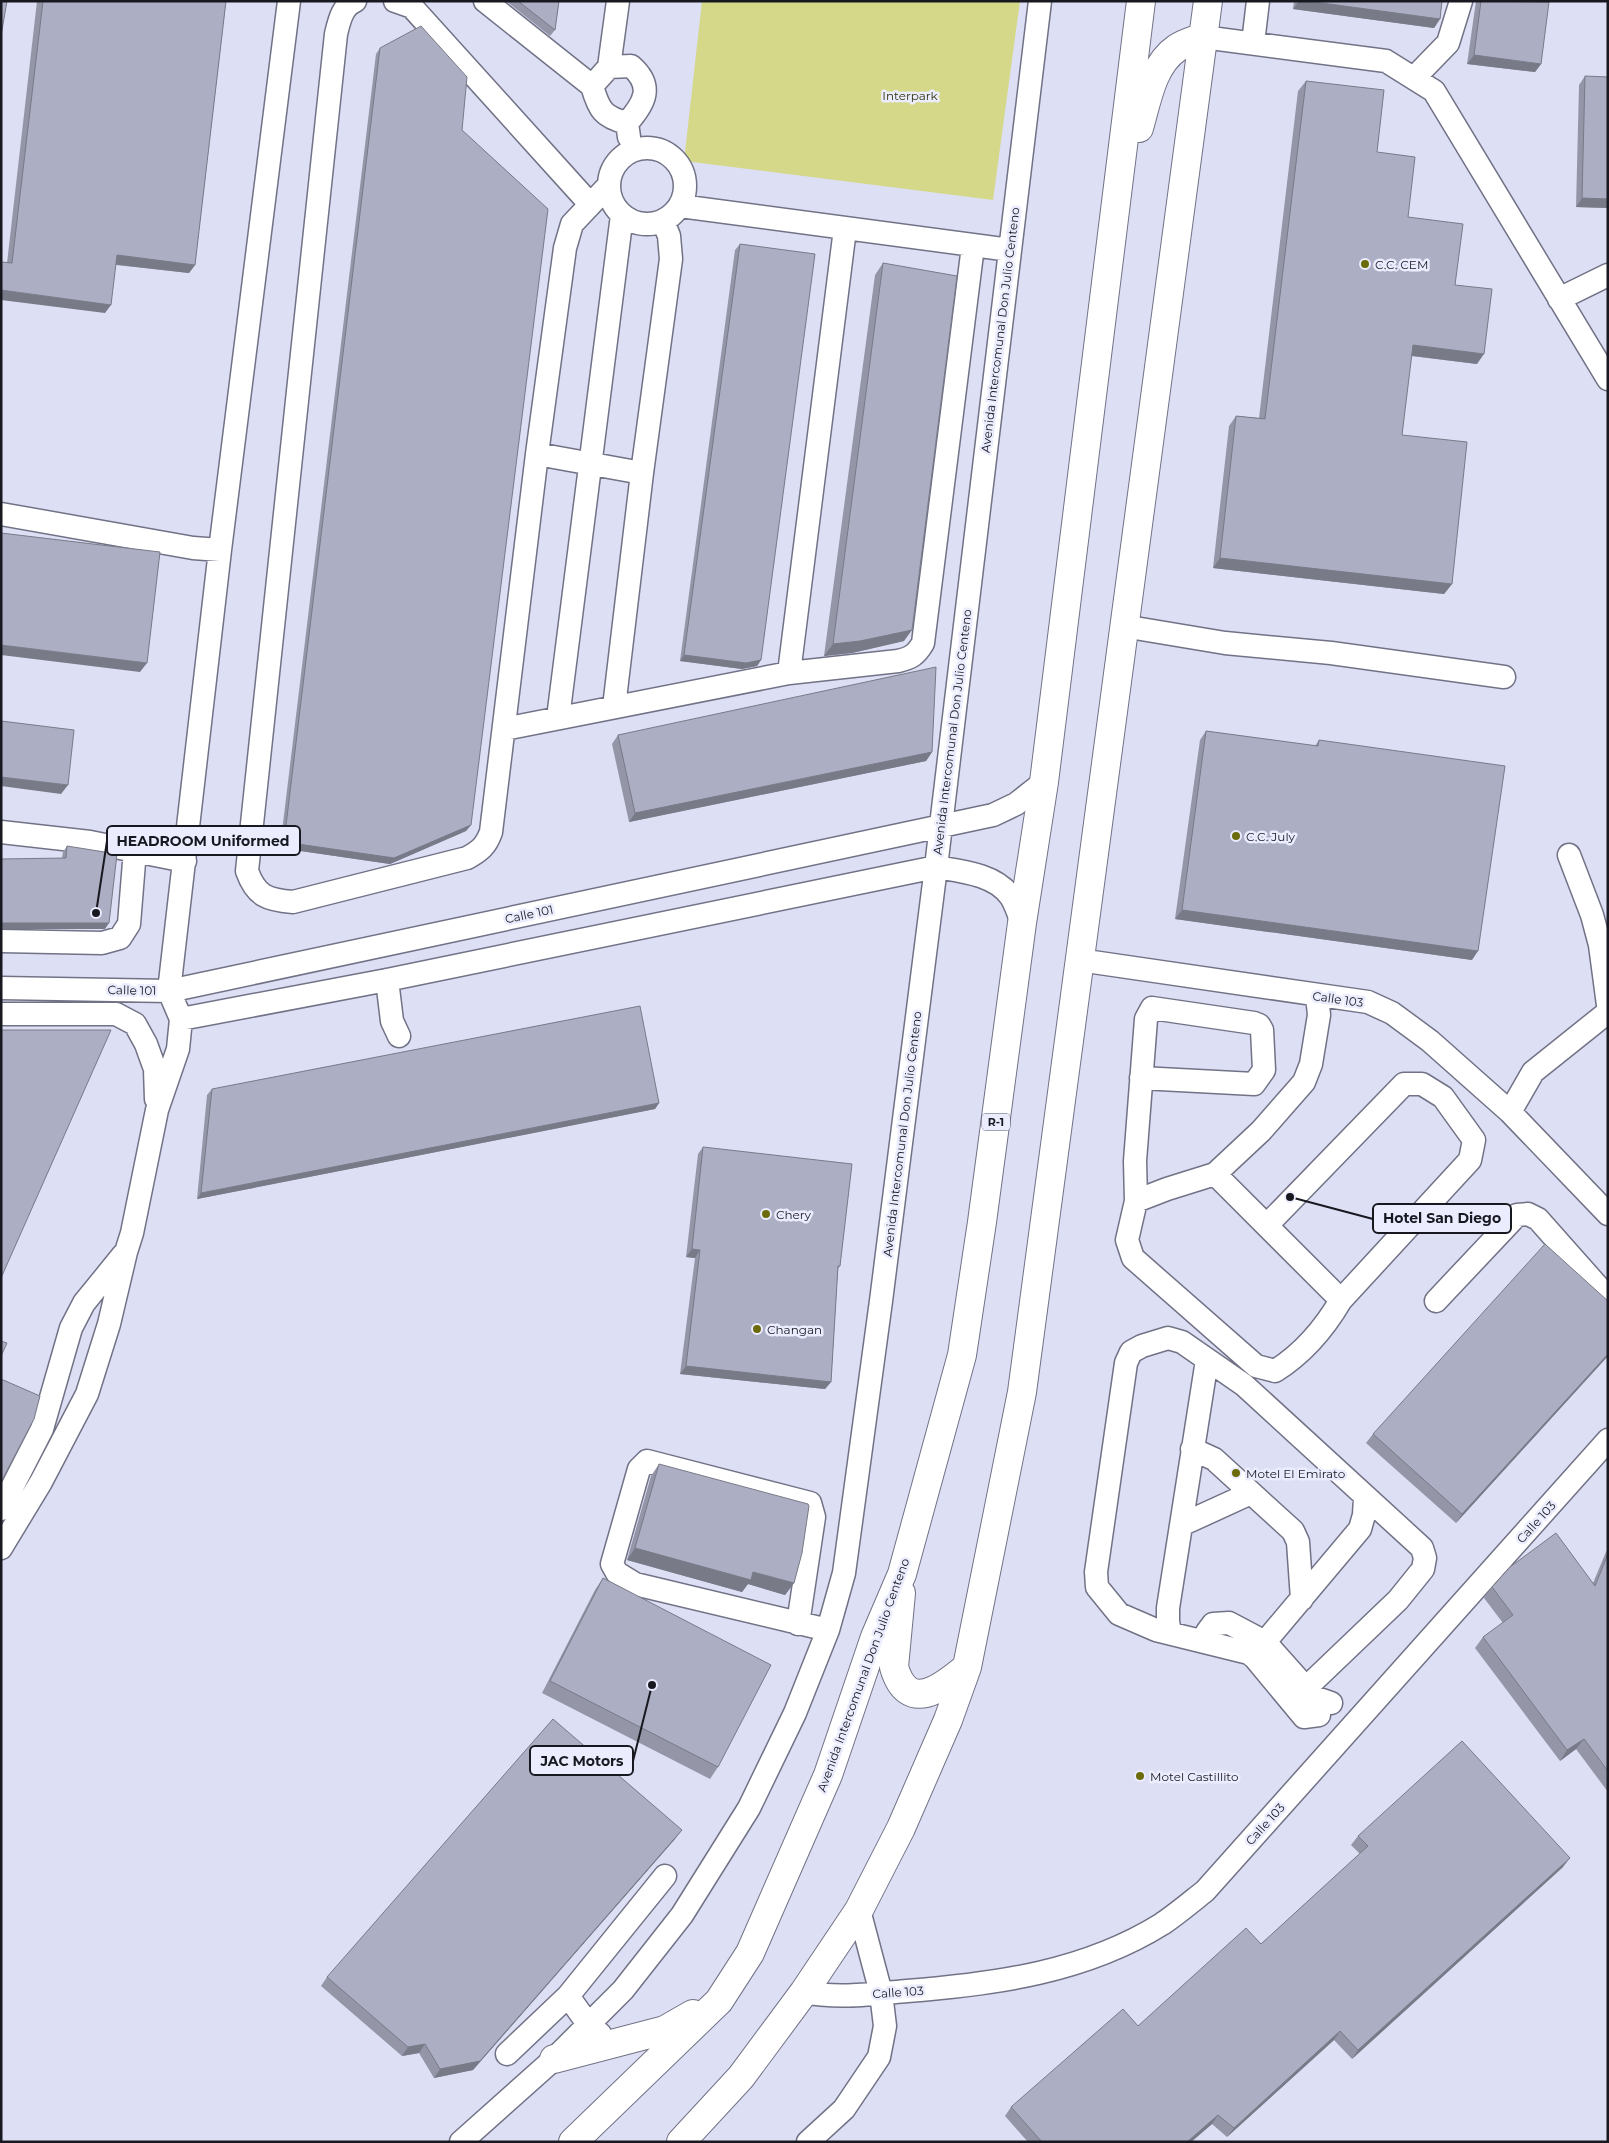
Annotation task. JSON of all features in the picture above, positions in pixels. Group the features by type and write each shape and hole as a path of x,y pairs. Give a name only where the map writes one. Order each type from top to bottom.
{"main road":[{"name":"Avenida Intercomunal Don Julio Centeno","path":"573,2142 719,2001 750,1953 828,1775 875,1637 902,1574 962,1355 982,1222 1022,923 1044,782 1141,1"},
{"path":"681,2142 741,2077 804,1992 859,1910 901,1828 948,1720 967,1667 1022,1392 1208,1"},
{"path":"1115,210 1152,84 1159,68 1177,48 1203,37"},
{"path":"902,1574 901,1608 894,1666 897,1677 906,1690 921,1693 933,1692 967,1667"},
{"path":"554,2059 665,2030 719,2001"}],"street":[{"path":"1,1548 41,1482 87,1394 110,1324 132,1233 157,1110 178,1049 181,1019 169,991 220,550 289,1"},
{"path":"354,1 350,3 340,16 336,34 247,871 252,886 263,896 273,901 293,902 467,858 482,850 488,842 491,832 537,454 565,248 572,224 608,186"},
{"path":"395,1 412,7 590,204"},
{"path":"486,1 592,86 597,104 610,119 628,123"},
{"path":"592,86 609,66 618,1"},
{"name":"Avenida Intercomunal Don Julio Centeno","path":"461,2142 554,2059 623,1990 682,1915 749,1808 796,1713 828,1630 846,1563 881,1301 936,867 1040,1"},
{"path":"1253,43 1258,1"},
{"path":"1414,78 1448,43 1461,1"},
{"path":"1203,37 1386,61 1434,91 1608,379"},
{"path":"609,66 631,66 642,75 645,89 640,109 628,123 631,151"},
{"path":"641,148 657,150 671,157 678,165 685,185 684,196 671,213 653,224 641,224 622,215 612,202 608,186 610,175 615,166 631,151 641,148"},
{"path":"671,213 846,228 1010,250"},
{"path":"614,707 642,473 671,259 669,236 671,213"},
{"path":"558,718 622,215"},
{"path":"789,673 846,228"},
{"path":"504,729 789,673 898,661 911,658 917,654 923,644 973,246"},
{"path":"1559,299 1608,275"},
{"path":"537,454 642,473"},
{"path":"1,514 193,548 220,550"},
{"path":"1123,626 1225,642 1331,653 1504,677"},
{"name":"Calle 101","path":"1,988 169,991 992,815 1016,804 1044,782"},
{"path":"1,832 90,842 185,861"},
{"path":"1,941 102,943 120,938 129,924 135,850"},
{"path":"1569,855 1592,915 1600,945 1608,1005"},
{"path":"181,1019 387,980 936,867 966,872 997,884 1011,897 1022,923"},
{"name":"Calle 103","path":"1079,960 1368,1002 1392,1013 1430,1041 1510,1112 1608,1214"},
{"path":"387,980 392,1021 399,1036"},
{"path":"1136,1201 1166,1189 1214,1174 1261,1131 1304,1082 1311,1064 1319,1015 1317,996"},
{"path":"1141,1078 1254,1084 1264,1070 1262,1030 1259,1025 1254,1023 1152,1008 1146,1020 1141,1078 1135,1161 1136,1201 1127,1240 1133,1258 1256,1366 1275,1371 1293,1360 1326,1326 1341,1300 1470,1160 1474,1140 1443,1097 1422,1084 1404,1084 1267,1225"},
{"path":"1510,1112 1533,1072 1608,1012"},
{"path":"1,1014 116,1014 135,1024 146,1044 155,1069 157,1110"},
{"path":"1214,1174 1341,1300"},
{"path":"1436,1301 1517,1215 1528,1214 1538,1219 1608,1298"},
{"path":"1,1509 42,1429 71,1328 84,1303 126,1252"},
{"path":"1207,1642 1207,1632 1214,1624 1229,1623 1265,1642 1325,1709 1304,1717 1256,1658 1249,1653 1156,1630 1119,1614 1097,1587 1096,1572 1126,1363 1131,1352 1142,1346 1168,1338 1182,1342 1244,1385 1365,1498 1422,1548 1425,1558 1423,1569 1398,1600 1307,1687"},
{"path":"1170,1633 1168,1608 1207,1360"},
{"name":"Calle 103","path":"804,1992 825,1996 881,1993 944,1988 1019,1978 1079,1964 1122,1945 1163,1923 1205,1891 1608,1440"},
{"path":"1192,1449 1214,1459 1293,1531 1298,1542 1302,1599"},
{"path":"798,1624 814,1517 810,1503 647,1461 642,1464 612,1564 617,1572 635,1584 798,1624 828,1630"},
{"path":"1181,1525 1251,1493"},
{"path":"1265,1642 1360,1529 1364,1515 1365,1498"},
{"path":"507,2054 568,1996 665,1876"},
{"path":"808,2142 844,2109 879,2057 885,2026 881,1993 859,1910"},
{"path":"568,1996 588,2024 613,2044"}],"green space":[{"name":"Interpark","path":"702,1 1020,1 993,200 684,161"}],"building":[{"path":"1,1 7,1 1,36"},
{"path":"43,1 226,1 195,265 117,255 111,305 1,290 1,262 12,263"},
{"path":"518,1 559,1 555,30"},
{"path":"1307,1 1442,1 1440,19"},
{"path":"1481,1 1549,2 1541,64 1474,55"},
{"path":"421,26 467,77 462,130 548,209 471,825 394,858 284,842 380,48"},
{"path":"1585,76 1608,77 1608,199 1582,198"},
{"path":"1306,81 1384,90 1377,152 1415,157 1408,217 1463,224 1455,285 1492,289 1484,354 1413,345 1402,435 1467,442 1452,584 1220,558 1236,416 1265,419"},
{"path":"740,244 815,254 761,660 746,663 684,655"},
{"path":"883,263 957,276 912,630 860,641 833,644"},
{"path":"1,533 160,552 147,663 1,645"},
{"path":"936,667 932,752 635,813 618,735"},
{"path":"1,721 74,730 68,785 1,777"},
{"path":"1206,731 1318,746 1319,740 1505,766 1478,951 1182,910"},
{"path":"67,846 117,854 109,923 1,923 1,859 66,858"},
{"path":"640,1006 659,1103 201,1193 212,1089"},
{"path":"1,1030 111,1030 1,1278"},
{"path":"703,1147 852,1164 840,1266 838,1266 831,1382 686,1366 700,1250 692,1249"},
{"path":"1545,1244 1608,1301 1608,1354 1462,1514 1373,1434"},
{"path":"1,1341 7,1343 1,1356"},
{"path":"1,1379 40,1396 34,1419 1,1482"},
{"path":"659,1464 808,1504 802,1553 794,1583 753,1572 751,1580 635,1548"},
{"path":"1556,1533 1595,1586 1608,1554 1608,1771 1584,1739 1567,1750 1483,1637 1513,1615 1492,1587 1510,1567"},
{"path":"603,1578 771,1665 718,1767 550,1681"},
{"path":"553,1719 682,1830 480,2061 440,2069 425,2044 408,2047 327,1977"},
{"path":"1462,1741 1570,1858 1358,2050 1340,2031 1234,2128 1218,2115 1187,2142 1042,2142 1011,2107 1123,2009 1138,2026 1246,1928 1261,1944 1368,1846 1358,1836"}],"place":[{"name":"C.C. CEM","path":"1365,264"},
{"name":"C.C. July","path":"1236,836"},
{"name":"HEADROOM Uniformed","path":"96,913"},
{"name":"Hotel San Diego","path":"1290,1197"},
{"name":"Chery","path":"766,1214"},
{"name":"Changan","path":"757,1329"},
{"name":"Motel El Emirato","path":"1236,1473"},
{"name":"JAC Motors","path":"652,1685"},
{"name":"Motel Castillito","path":"1140,1776"}]}
